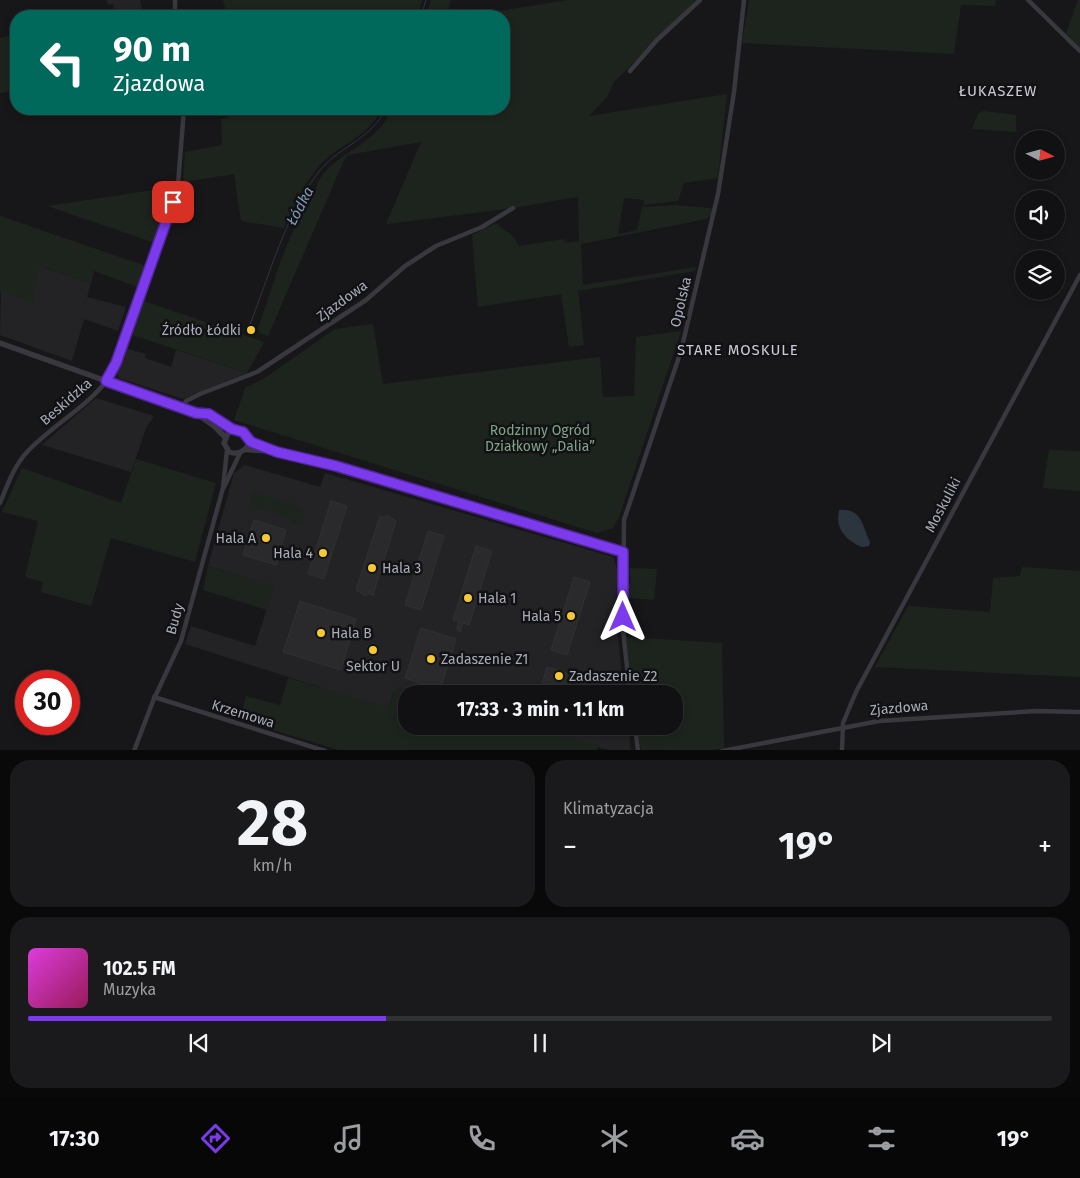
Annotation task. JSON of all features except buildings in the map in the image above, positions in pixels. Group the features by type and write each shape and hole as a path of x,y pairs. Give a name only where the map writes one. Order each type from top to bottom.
{"street":[{"path":"630,71 657,40 700,0"},
{"name":"Opolska","path":"629,685 624,636 624,520 676,367 718,194 734,92 744,0"},
{"path":"1028,0 1080,51"},
{"name":"Beskidzka","path":"0,503 16,469 27,452 106,381 116,363 171,210 178,184 184,115"},
{"name":"Zjazdowa","path":"182,408 186,401 200,394 257,372 366,300 405,266 436,246 482,227 513,208"},
{"name":"Moskuliki","path":"842,750 842,728 845,716 870,665 1078,285 1080,275"},
{"path":"0,343 196,413 209,414 235,430 243,432 251,442 277,452"},
{"path":"196,413 225,437"},
{"path":"235,430 230,431 225,437 227,450 234,454 251,449 277,452 336,466 623,552"},
{"path":"242,452 248,443 247,438"},
{"name":"Budy","path":"134,750 154,697 178,650 223,488 227,450"},
{"name":"Budy","path":"223,488 242,452"},
{"name":"Krzemowa","path":"154,697 325,750"},
{"name":"Zjazdowa","path":"722,750 897,720 1036,711 1080,712"},
{"path":"636,735 638,750"}],"shaded area":[{"path":"107,0 140,0 142,9 114,10 113,4 108,5"},
{"path":"39,266 91,283 87,297 126,307 118,331 84,319 72,361 0,335 1,291"},
{"path":"125,348 146,354 145,358 171,367 176,350 247,373 183,399 119,378 117,373"},
{"path":"96,398 154,416 146,428 131,472 42,445"},
{"path":"245,465 320,487 325,473 613,557 621,580 617,583 616,619 623,685 398,685 398,692 394,691 388,709 185,644 191,626 255,646 274,586 208,566 234,473"},
{"path":"839,510 852,512 860,518 870,542 869,546 862,547 846,537 840,528"},
{"path":"551,735 629,735 631,750 609,750"}],"green space":[{"path":"223,0 422,0 420,10 226,10"},
{"path":"431,0 451,0 448,10 428,10"},
{"path":"568,0 696,0 614,82 607,97 589,116 727,94 718,178 684,183 678,201 643,205 644,200 624,198 618,234 637,230 642,207 676,205 709,208 712,209 711,215 706,219 581,244 583,285 696,267 695,271 578,291 584,345 569,347 561,294 478,307 472,235 496,223 511,235 519,246 564,239 565,243 579,241 578,197 513,208 386,224 421,142 348,155 345,158 268,336 259,333 258,328 287,245 316,190 319,180 336,161 378,130 388,115 510,115 510,10 506,10"},
{"path":"749,0 996,0 995,6 961,5 954,54 742,43"},
{"path":"1078,0 1080,0 1080,48 1066,33"},
{"path":"10,36 10,92 0,93 0,38"},
{"path":"983,111 1016,115 1016,130 1015,132 972,129 978,114"},
{"path":"228,115 378,115 369,127 326,159 313,173 299,196 284,228 241,221 234,174 183,182 185,152 222,145 221,119 228,118"},
{"path":"174,187 155,243 47,206"},
{"path":"0,216 146,266 138,287 94,271 91,283 39,266 33,302 1,291 0,293"},
{"path":"141,300 264,342 247,373 129,334"},
{"name":"Rodzinny Ogród Działkowy „Dalia”","path":"373,324 383,384 600,357 603,397 634,396 636,337 681,331 619,517 613,528 597,533 234,420 245,388 263,379 335,329"},
{"path":"1049,450 1080,451 1080,491 1043,488"},
{"path":"136,459 216,483 195,562 111,538 91,606 41,592 43,582 25,577 38,521 2,512 22,468 121,503"},
{"path":"251,493 300,506 304,513 302,525 292,523 292,519 258,508 256,512 248,510"},
{"path":"208,566 274,586 267,610 203,590"},
{"path":"1022,567 1080,571 1080,677 875,667 908,606 990,612 993,578 1020,576"},
{"path":"629,568 657,569 654,600 626,598 629,595 629,583 631,583"},
{"path":"626,637 722,643 724,748 713,750 641,750 638,735 683,735 683,685 632,685"},
{"path":"288,678 389,707 396,686 398,687 398,735 559,735 598,745 597,750 339,750 240,720 246,696 280,705"}],"waterway":[{"name":"Łódka","path":"423,10 426,0"},
{"name":"Łódka","path":"249,327 280,244 310,184 330,160 365,134 382,115"}],"place":[{"name":"Źródło Łódki","path":"251,330"},
{"name":"Hala A","path":"266,538"},
{"name":"Hala 4","path":"323,553"},
{"name":"Hala 3","path":"372,568"},
{"name":"Hala 1","path":"468,598"},
{"name":"Hala 5","path":"571,616"},
{"name":"Hala B","path":"321,633"},
{"name":"Sektor U","path":"373,650"},
{"name":"Zadaszenie Z1","path":"431,659"},
{"name":"Zadaszenie Z2","path":"559,676"}],"district":[{"name":"ŁUKASZEW","path":"998,91"},
{"name":"STARE MOSKULE","path":"738,350"}],"route":[{"path":"173,202 116,363 106,381 196,413 209,414 232,429 243,432 251,442 271,448 277,452 336,466 623,552 623,617"}]}
